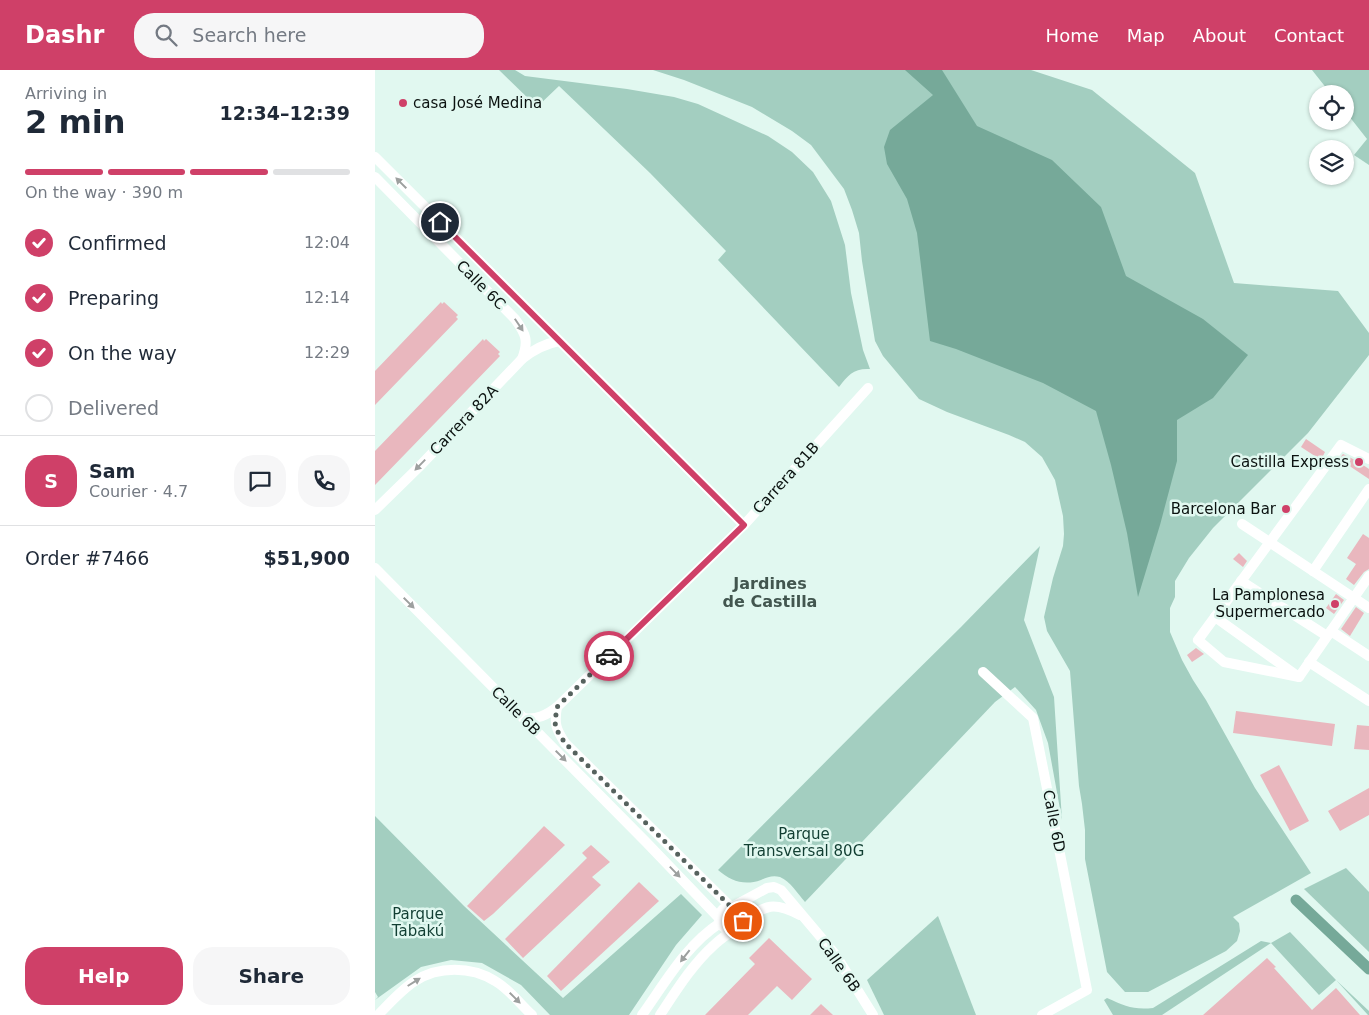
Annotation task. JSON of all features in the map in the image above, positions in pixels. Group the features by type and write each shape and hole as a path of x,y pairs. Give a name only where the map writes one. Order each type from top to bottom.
{"street":[{"name":"Calle 6C","path":"375,157 744,525"},
{"name":"Calle 6C","path":"375,177 515,319 525,335 526,343 522,359"},
{"name":"Carrera 82A","path":"375,510 419,467 522,359 539,346 559,341"},
{"name":"Carrera 81B","path":"523,718 537,718 557,707 744,525 868,388"},
{"path":"1299,677 1224,662 1198,640 1341,445 1369,460"},
{"path":"1313,571 1369,489"},
{"path":"1242,524 1369,608"},
{"name":"Calle 6B","path":"375,568 646,842 719,920"},
{"path":"1299,677 1369,576"},
{"path":"1241,581 1369,656"},
{"path":"1215,617 1299,677"},
{"path":"1309,662 1369,701"},
{"name":"Calle 6D","path":"983,672 1033,718 1087,990 1042,1015"},
{"name":"Calle 6B","path":"557,707 556,729 565,743 732,906 767,888 774,887 781,890 835,954 873,1015"},
{"path":"642,1015 690,950 714,927 719,920 722,910 732,906 741,910 743,914 741,926 737,929 727,930 719,920"},
{"path":"743,921 759,911 776,906 803,917"},
{"path":"660,1015 691,970 713,946 732,930"},
{"path":"378,1015 416,980 444,970 464,970 479,973 497,982 532,1015"}],"green space":[{"path":"499,70 515,70 525,76 674,97 698,104 768,136 792,152 813,172 831,201 845,245 851,293 863,350 870,369 852,373 839,387 718,260 726,251 650,173 559,86 537,107"},
{"path":"653,70 1031,70 1092,90 1195,173 1234,283 1338,291 1369,333 1369,355 1308,433 1213,528 1189,558 1175,581 1175,597 1170,608 1170,632 1182,660 1255,788 1311,873 1233,917 1239,923 1240,931 1237,941 1226,951 1148,992 1125,992 1107,972 1085,859 1085,830 1079,786 1070,671 1047,631 1044,617 1063,546 1064,534 1063,516 1055,480 1042,457 1025,442 947,412 919,399 883,356 875,341 859,233 852,210 844,189 811,145 752,107"},
{"path":"1312,70 1369,70 1369,165 1354,155 1367,139 1354,122 1354,85 1324,85"},
{"name":"Parque Transversal 80G","path":"1040,546 1024,620 1054,697 1062,820 1048,743 1036,710 1015,687 995,702 805,902 780,877 775,876 749,883 733,880 718,870 961,627"},
{"name":"Parque Tabakú","path":"375,816 464,906 563,998 681,894 702,915 676,945 629,1015 550,1015 521,985 482,963 451,960 421,967 375,1000 378,997 375,992"},
{"path":"1346,868 1369,892 1369,952 1304,889"},
{"path":"938,916 976,1015 884,1015 867,980"},
{"path":"1290,932 1336,980 1319,995 1271,943"},
{"path":"1261,941 1271,943 1162,1015 1113,1015 1104,1000 1107,998 1134,1008 1153,1008"},
{"path":"1336,980 1369,1011 1369,1015 1368,1015"}],"shaded area":[{"path":"905,70 942,70 977,126 1052,160 1101,207 1126,276 1203,319 1248,355 1213,398 1177,420 1177,461 1138,597 1127,533 1096,411 1043,383 956,349 930,341 917,233 907,199 887,164 884,147 890,130 933,95"}],"building":[{"path":"441,302 442,304 444,302 458,315 456,317 458,319 375,405 375,371"},
{"path":"483,339 484,341 486,339 500,352 498,354 500,356 375,485 375,451"},
{"path":"1306,439 1325,452 1321,460 1301,447"},
{"path":"1343,454 1369,469 1369,479 1339,459"},
{"path":"1363,534 1369,538 1369,569 1364,572 1354,585 1346,579 1356,564 1347,558"},
{"path":"1239,553 1247,561 1243,567 1233,559"},
{"name":"La Pamplonesa Supermercado","path":"1336,594 1344,600 1334,614 1326,608"},
{"path":"1356,607 1364,613 1350,636 1341,629"},
{"path":"1196,648 1204,654 1192,662 1187,655"},
{"path":"1236,711 1335,724 1332,746 1233,733"},
{"path":"1357,725 1369,726 1369,750 1354,749"},
{"path":"1279,765 1309,821 1290,831 1260,775"},
{"path":"1369,788 1369,815 1340,831 1328,811"},
{"path":"544,826 565,845 484,921 467,906"},
{"path":"591,845 610,862 592,877 601,885 523,958 505,939 587,858 582,853"},
{"path":"639,882 659,901 561,991 547,976"},
{"path":"769,938 812,979 792,1000 777,986 748,1015 705,1015 755,964 749,958"},
{"path":"1267,958 1312,1010 1336,988 1360,1015 1203,1015"},
{"path":"821,1004 833,1015 810,1015"}],"waterway":[{"path":"1296,900 1369,969"}],"way so far":[{"path":"609,656 557,707 556,729 565,743 697,874 730,906 741,910 744,918 743,921"}],"place":[{"name":"casa José Medina","path":"403,103"},
{"name":"Castilla Express","path":"1359,462"},
{"name":"Barcelona Bar","path":"1286,509"},
{"name":"La Pamplonesa Supermercado","path":"1335,604"}],"district":[{"name":"Jardines de Castilla","path":"770,592"}],"route":[{"path":"440,222 744,525 609,656"}]}
